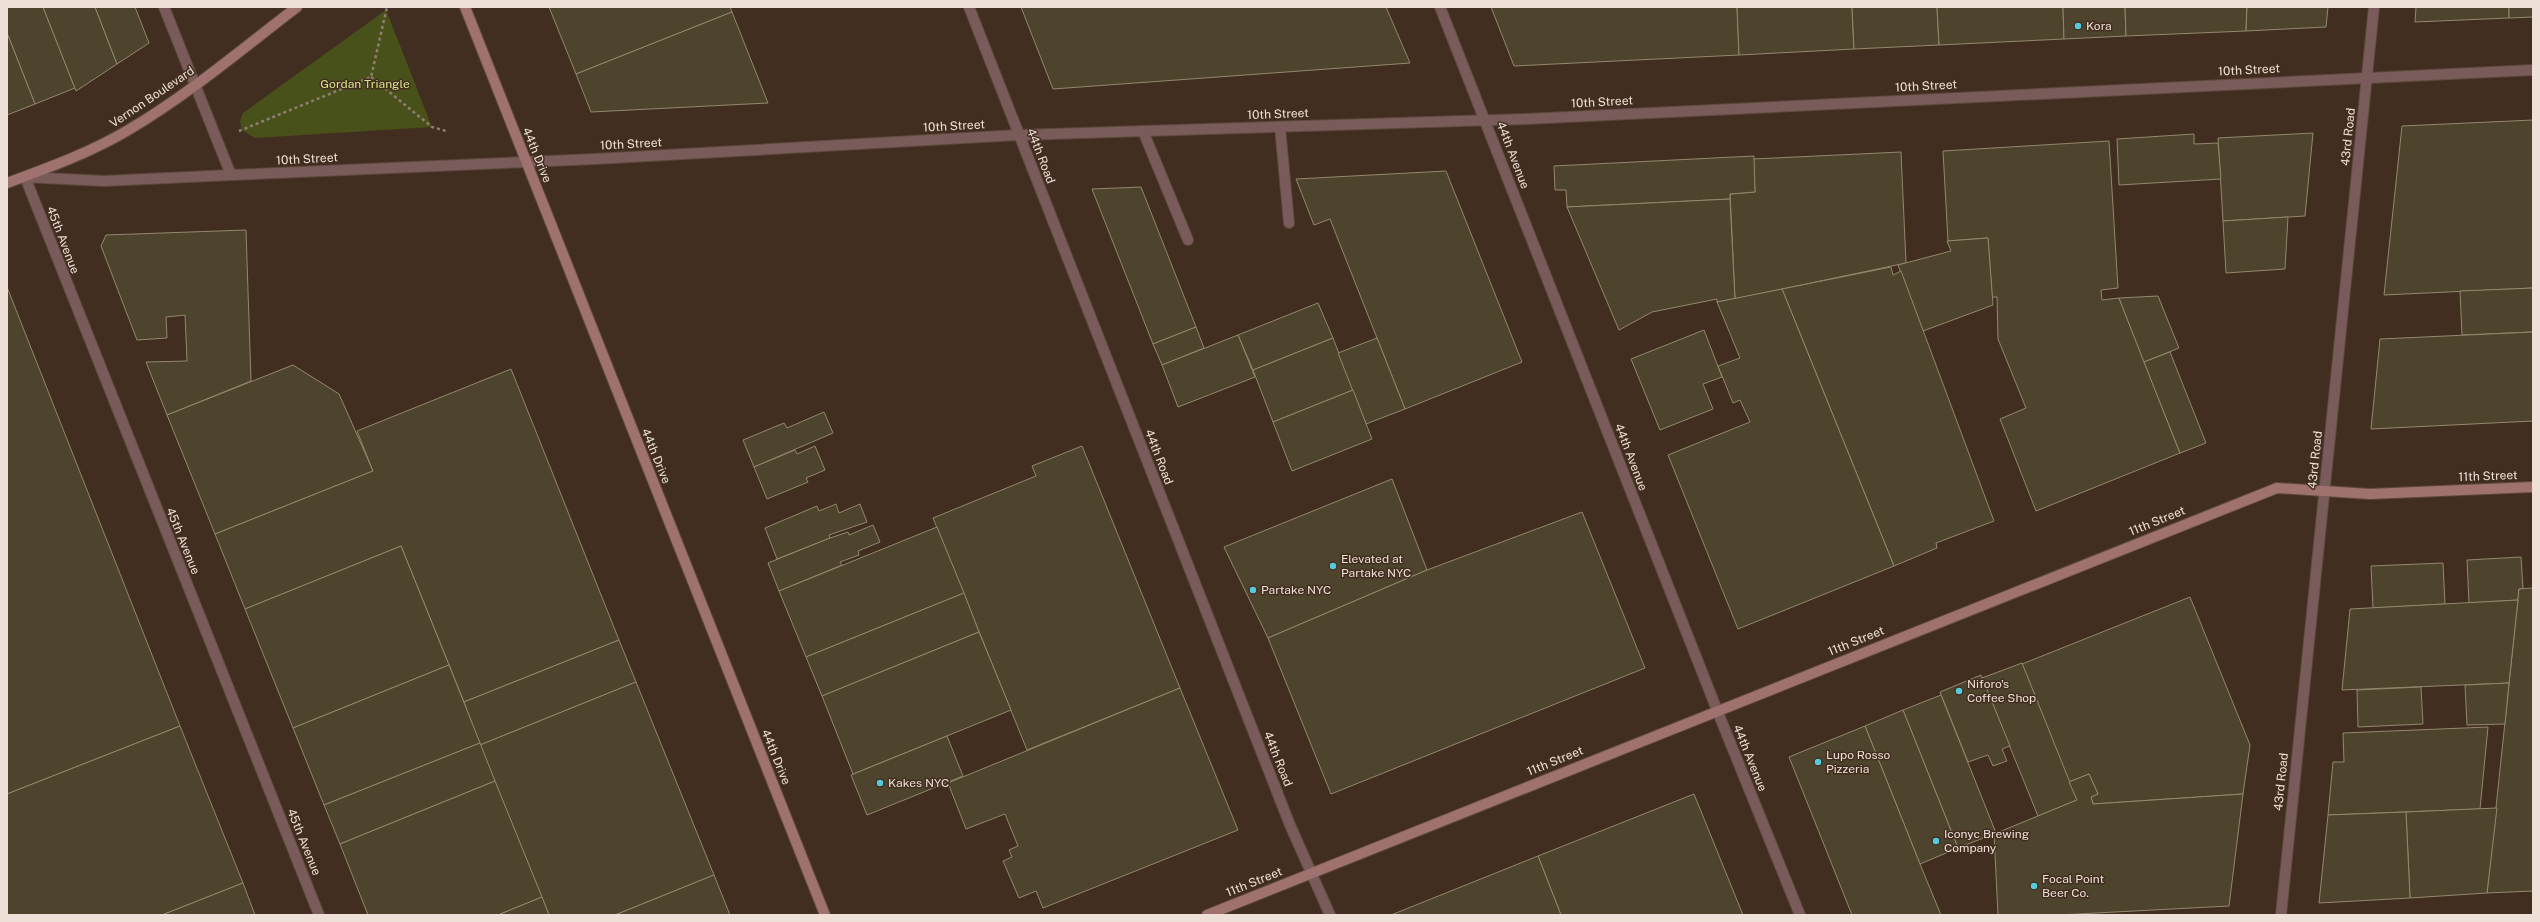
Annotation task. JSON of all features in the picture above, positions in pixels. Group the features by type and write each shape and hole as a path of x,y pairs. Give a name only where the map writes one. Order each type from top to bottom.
{"main road":[{"name":"Vernon Boulevard","path":"7,183 25,177 128,130 195,85 297,7"},
{"name":"44th Drive","path":"464,7 825,915"},
{"name":"11th Street","path":"1207,915 1717,710 2277,488 2370,494 2533,487"}],"street":[{"path":"164,7 231,175"},
{"name":"44th Road","path":"969,7 1210,622 1311,873 1330,915"},
{"name":"44th Avenue","path":"1440,7 1717,710 1800,915"},
{"name":"43rd Road","path":"2281,915 2374,7"},
{"name":"10th Street","path":"25,177 104,181 525,161 602,159 1019,135 1485,120 2533,70"},
{"path":"1280,127 1290,223"},
{"path":"1142,131 1188,240"},
{"name":"45th Avenue","path":"25,177 319,915"}],"path":[{"path":"371,77 387,7"},
{"path":"237,131 371,77"},
{"path":"371,77 432,127 446,131"}],"green space":[{"name":"Gordan Triangle","path":"386,10 432,127 255,138 242,130 240,121 243,113"}],"building":[{"path":"7,7 43,7 75,88 35,104 7,33"},
{"path":"43,7 95,7 117,64 76,91"},
{"path":"95,7 135,7 149,43 117,64"},
{"path":"549,7 730,7 732,12 576,74"},
{"path":"1021,7 1386,7 1410,63 1053,89"},
{"path":"1491,7 1737,7 1739,55 1514,66"},
{"path":"1737,7 1852,7 1854,49 1739,55"},
{"path":"1852,7 1937,7 1939,45 1854,49"},
{"path":"1937,7 2063,7 2064,39 1939,45"},
{"path":"2063,7 2125,7 2126,36 2064,39"},
{"path":"2125,7 2247,7 2246,31 2126,36"},
{"path":"2247,7 2328,7 2326,27 2246,31"},
{"path":"2416,7 2509,7 2509,18 2415,22"},
{"path":"2509,7 2533,7 2533,17 2509,18"},
{"path":"732,12 768,103 591,112 576,74"},
{"path":"7,33 35,104 7,115"},
{"path":"2533,120 2533,288 2384,295 2402,126"},
{"path":"2313,133 2305,216 2223,221 2218,138"},
{"path":"2194,134 2194,144 2218,143 2221,179 2119,185 2117,139"},
{"path":"2109,141 2118,288 2101,290 2102,300 2119,298 2180,453 2036,511 2000,419 2026,408 1998,339 1997,297 1992,297 1988,238 1948,241 1943,151"},
{"path":"1901,152 1906,263 1735,299 1730,194 1755,192 1753,159"},
{"path":"1754,156 1755,192 1730,194 1730,199 1567,207 1566,190 1555,190 1554,166"},
{"path":"1446,171 1522,362 1405,409 1330,219 1314,225 1296,179"},
{"path":"1141,187 1196,327 1153,344 1092,189"},
{"path":"1730,199 1735,299 1717,302 1717,299 1652,312 1619,330 1567,207"},
{"path":"2288,217 2285,269 2226,273 2223,221"},
{"path":"246,230 251,381 167,415 146,362 187,361 185,315 166,317 167,338 137,340 101,246 106,235"},
{"path":"1988,238 1993,305 1923,331 1898,265 1951,251 1947,241"},
{"path":"1891,267 1893,275 1901,271 1994,521 1936,543 1937,548 1894,566 1782,289"},
{"path":"7,287 180,726 7,794"},
{"path":"2533,288 2533,332 2462,335 2460,291"},
{"path":"1782,289 1894,566 1738,629 1668,455 1750,422 1740,400 1733,403 1718,366 1740,358 1717,302"},
{"path":"2158,296 2179,348 2144,362 2119,298"},
{"path":"1318,303 1333,338 1253,370 1238,335"},
{"path":"1196,327 1204,348 1162,365 1153,344"},
{"path":"1704,330 1722,377 1703,384 1713,409 1660,430 1631,359"},
{"path":"2533,332 2533,421 2371,429 2380,339"},
{"path":"1238,335 1255,377 1178,407 1162,365"},
{"path":"1333,338 1353,390 1273,422 1253,370"},
{"path":"1377,338 1405,409 1366,424 1338,353"},
{"path":"2170,352 2206,443 2180,453 2144,362"},
{"path":"293,365 339,394 373,471 215,534 167,415"},
{"path":"511,369 619,640 464,702 401,546 245,609 215,534 373,471 357,431"},
{"path":"1353,390 1372,439 1292,471 1273,422"},
{"path":"824,412 833,433 754,467 743,440 784,423 787,428"},
{"path":"815,446 825,470 806,478 808,482 767,499 754,467 795,450 797,454"},
{"path":"1082,446 1180,688 1027,750 933,518 1036,476 1032,466"},
{"path":"1392,479 1427,570 1268,638 1224,547"},
{"path":"836,504 839,513 860,504 867,522 829,535 830,538 777,559 765,528 817,506 819,511"},
{"path":"1582,512 1645,668 1331,794 1268,638 1427,570"},
{"path":"873,525 880,542 858,551 859,555 840,562 842,565 779,591 768,563 830,538 848,532 849,535"},
{"path":"937,527 964,593 806,657 779,591"},
{"path":"401,546 449,665 293,728 245,609"},
{"path":"2521,557 2523,589 2519,589 2518,600 2469,603 2467,560"},
{"path":"2443,563 2445,604 2373,608 2371,566"},
{"path":"2533,588 2533,891 2487,893 2519,589"},
{"path":"964,593 979,632 822,696 806,657"},
{"path":"2190,597 2250,745 2243,794 2093,804 2091,797 2098,794 2089,774 2069,782 2022,664"},
{"path":"2518,600 2509,683 2342,690 2350,609"},
{"path":"979,632 1011,710 853,774 822,696"},
{"path":"619,640 636,682 480,745 464,702"},
{"path":"2022,663 2077,800 2038,816 1982,678"},
{"path":"449,665 480,743 324,805 293,728"},
{"path":"1981,675 2010,746 2002,749 2007,761 1993,766 1988,755 1968,762 1940,692"},
{"path":"636,682 714,875 615,915 549,915 480,745"},
{"path":"2509,683 2505,724 2467,725 2465,685"},
{"path":"2421,687 2423,724 2358,727 2357,690"},
{"path":"1180,688 1238,830 1043,908 1036,891 1019,898 1003,861 1012,857 1009,850 1018,846 1005,814 966,829 948,783"},
{"path":"1941,695 1996,833 1958,848 1903,710"},
{"path":"1903,710 1958,848 1920,864 1865,726"},
{"path":"180,726 243,883 162,915 7,915 7,794"},
{"path":"1865,726 1941,915 1852,915 1789,757"},
{"path":"2488,727 2480,809 2328,815 2333,762 2344,762 2343,733"},
{"path":"947,736 963,776 867,815 851,775"},
{"path":"480,743 495,781 340,844 324,805"},
{"path":"2089,774 2098,794 2091,797 2093,804 2243,794 2229,906 2058,915 1998,915 1994,834 2077,800 2069,782"},
{"path":"495,781 542,897 498,915 368,915 340,844"},
{"path":"1694,794 1743,915 1561,915 1538,856"},
{"path":"2497,808 2487,893 2410,898 2406,812"},
{"path":"2406,812 2410,898 2319,903 2328,815"},
{"path":"1538,856 1561,915 1391,915"},
{"path":"714,875 730,915 615,915"},
{"path":"243,883 255,915 162,915"},
{"path":"542,897 549,915 498,915"}],"place":[{"name":"Kora","path":"2078,26"},
{"name":"Elevated at Partake NYC","path":"1333,566"},
{"name":"Partake NYC","path":"1253,590"},
{"name":"Niforo's Coffee Shop","path":"1959,691"},
{"name":"Lupo Rosso Pizzeria","path":"1818,762"},
{"name":"Kakes NYC","path":"880,783"},
{"name":"Iconyc Brewing Company","path":"1936,841"},
{"name":"Focal Point Beer Co.","path":"2034,886"}]}
